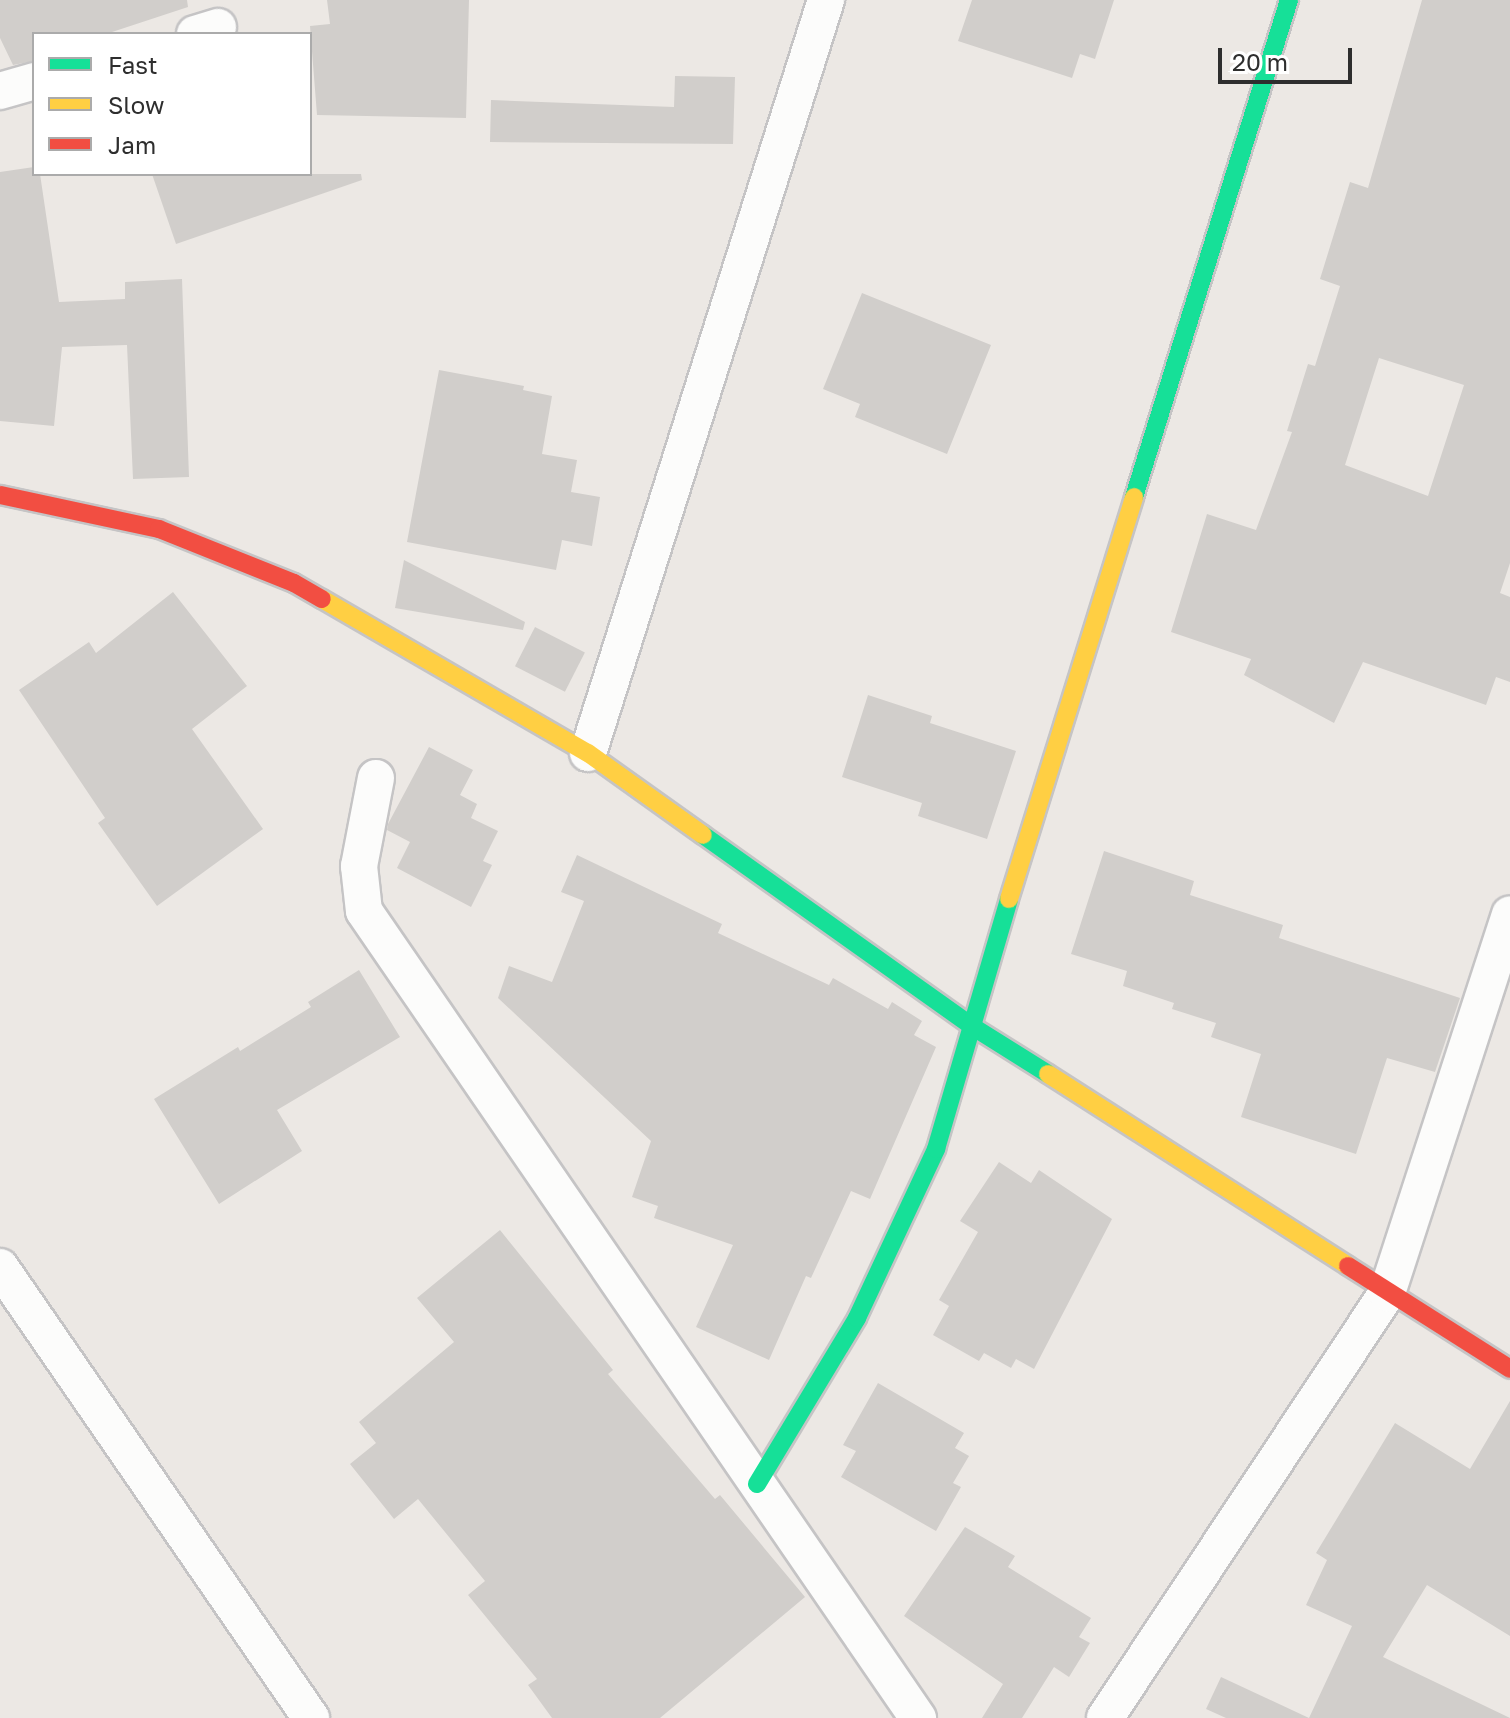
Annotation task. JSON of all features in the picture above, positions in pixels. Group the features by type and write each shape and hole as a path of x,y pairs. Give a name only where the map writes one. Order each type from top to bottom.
{"street":[{"path":"588,753 826,0"},
{"path":"757,1484 857,1318 929,1163 1289,0"},
{"path":"0,91 32,82"},
{"path":"0,495 159,529 294,583 588,753 970,1025 1510,1369"},
{"path":"376,778 359,866 364,911 918,1718"},
{"path":"1105,1718 1387,1293 1510,915"},
{"path":"0,1267 311,1718"}],"building":[{"path":"0,0 187,0 188,7 112,32 32,32 32,61 13,65 0,38"},
{"path":"327,0 469,0 466,118 317,115 310,26 330,24"},
{"path":"972,0 1114,0 1095,59 1080,54 1072,78 958,41"},
{"path":"1422,0 1510,0 1510,563 1500,593 1510,597 1510,682 1496,677 1486,705 1363,662 1334,723 1244,675 1251,659 1171,632 1207,514 1256,530 1292,432 1287,431 1308,364 1315,366 1340,286 1320,279 1350,182 1368,188","holes":["1379,358 1464,385 1428,496 1345,465"]},
{"path":"675,76 735,77 733,144 490,142 491,100 674,107"},
{"path":"32,167 32,176 40,176 59,302 125,299 125,282 182,279 189,477 133,479 127,345 62,347 54,426 0,421 0,172"},
{"path":"361,174 362,180 176,244 153,176"},
{"path":"862,293 991,345 947,454 855,417 860,404 823,389"},
{"path":"439,370 524,386 523,390 552,396 542,454 577,460 571,492 600,497 592,546 562,540 556,570 407,542"},
{"path":"404,560 525,622 523,630 395,608"},
{"path":"173,592 247,686 192,729 263,829 157,906 98,823 105,818 19,690 89,642 96,653"},
{"path":"535,627 585,652 565,692 515,666"},
{"path":"868,695 932,716 930,723 1016,751 987,839 918,816 922,803 842,777"},
{"path":"429,747 473,770 460,795 477,804 471,818 498,831 483,861 492,865 471,907 397,868 410,842 387,830"},
{"path":"1104,851 1194,881 1190,895 1283,925 1279,938 1460,998 1435,1072 1387,1058 1356,1154 1241,1117 1261,1054 1211,1037 1216,1023 1172,1009 1174,1003 1123,986 1127,971 1071,954"},
{"path":"577,855 722,924 718,933 829,985 833,978 888,1009 892,1002 922,1021 914,1035 936,1047 870,1199 851,1191 811,1278 806,1276 769,1360 696,1327 733,1245 654,1218 658,1206 632,1197 651,1141 498,998 509,966 552,982 584,901 561,892"},
{"path":"359,970 400,1037 277,1110 302,1151 219,1204 154,1099 311,1007 308,1002"},
{"path":"999,1162 1031,1183 1039,1170 1112,1219 1034,1369 1016,1359 1011,1368 984,1353 979,1361 933,1335 949,1306 939,1300 978,1232 960,1221"},
{"path":"500,1230 613,1370 608,1374 715,1499 720,1495 805,1597 660,1718 552,1718 528,1685 537,1679 468,1595 485,1581 418,1499 394,1519 350,1464 376,1443 359,1422 454,1342 417,1298"},
{"path":"878,1383 964,1433 955,1448 969,1456 953,1483 961,1487 936,1531 841,1477 856,1451 843,1445"},
{"path":"1510,1401 1510,1636 1427,1585 1383,1657 1510,1718 1309,1718 1352,1626 1306,1605 1327,1560 1316,1553 1395,1423 1470,1469"},
{"path":"965,1527 1015,1556 1008,1567 1091,1618 1079,1637 1090,1643 1069,1677 1054,1667 1022,1718 982,1718 1003,1684 904,1616"},
{"path":"1221,1677 1309,1718 1226,1718 1206,1709"}],"traffic: fast":[{"path":"1134,497 1289,0"},
{"path":"703,835 970,1025 1048,1074"},
{"path":"757,1484 857,1318 936,1149 1009,899"}],"traffic: slow":[{"path":"1009,899 1134,497"},
{"path":"322,599 588,753 703,835"},
{"path":"1048,1074 1348,1266"}],"traffic: jam":[{"path":"0,495 159,529 294,583 322,599"},
{"path":"1348,1266 1510,1369"}]}
